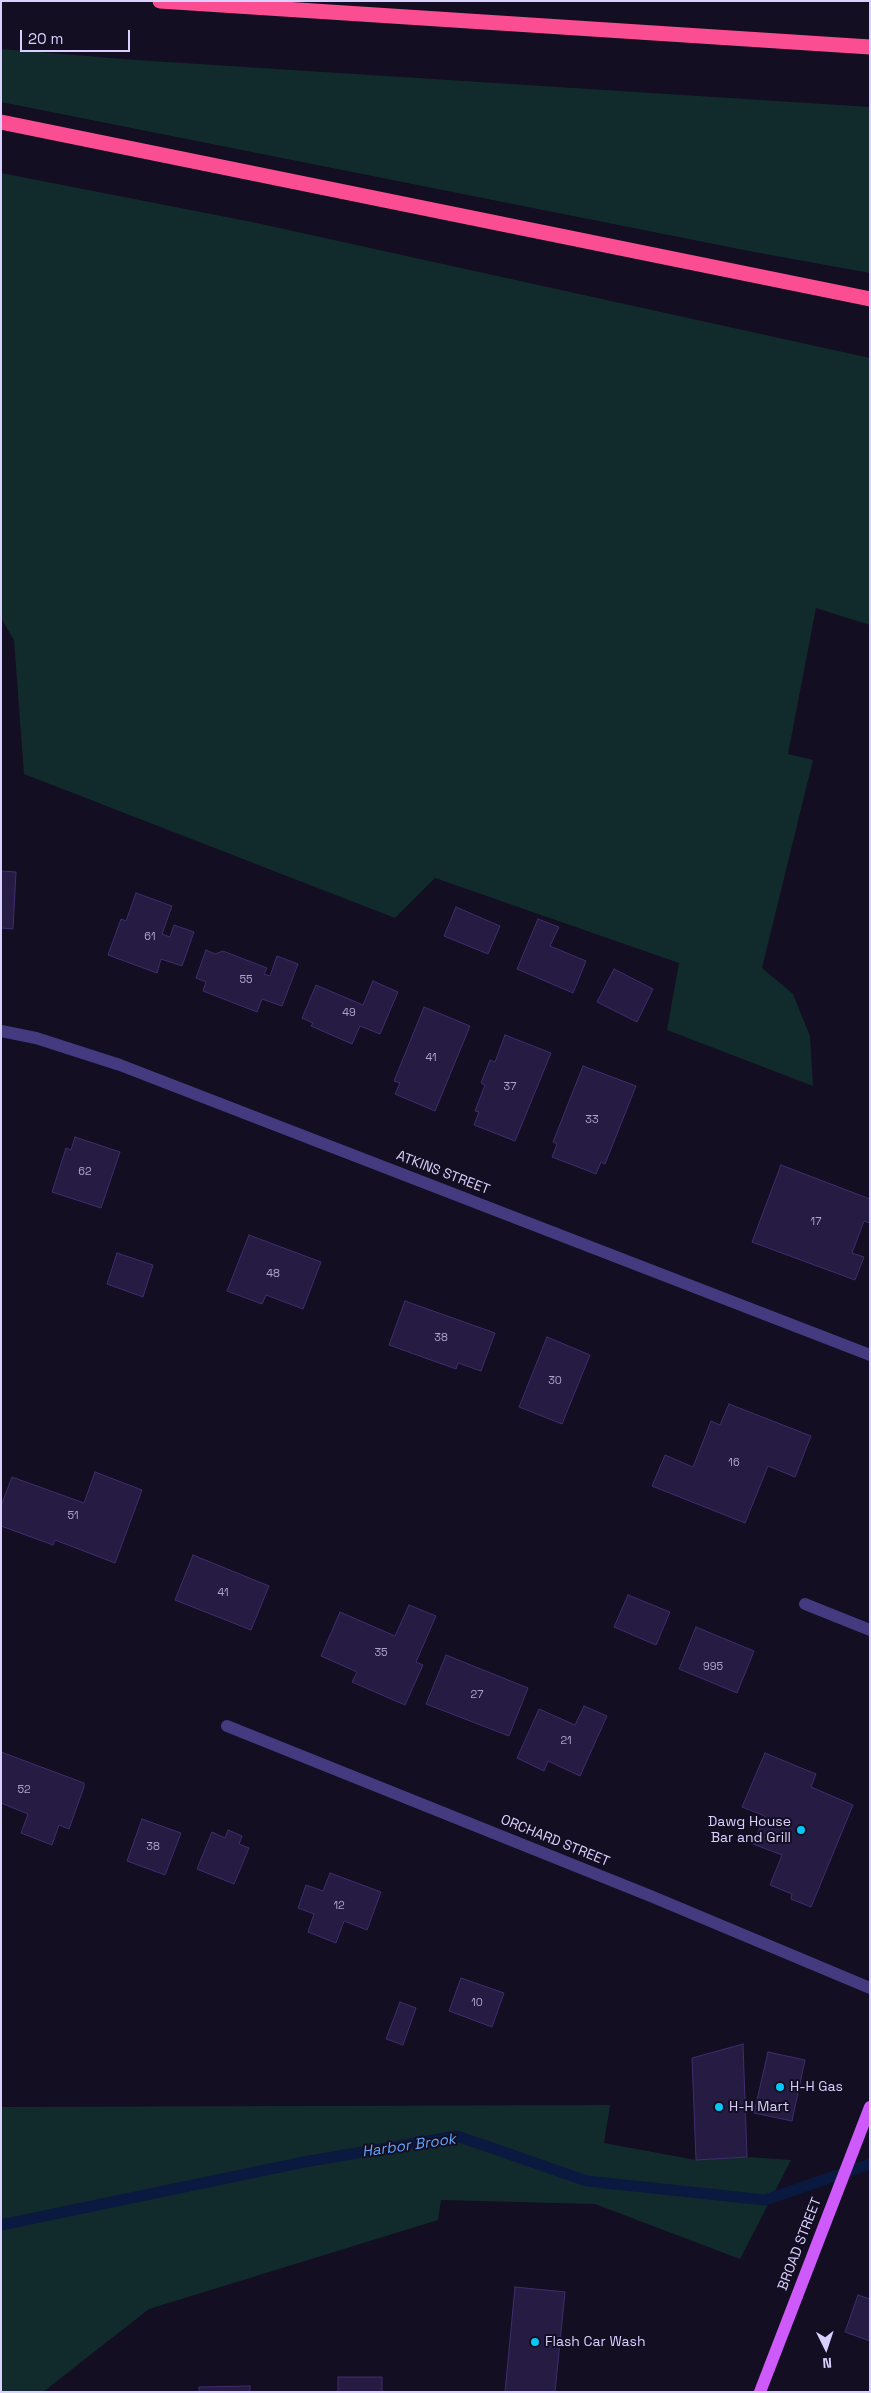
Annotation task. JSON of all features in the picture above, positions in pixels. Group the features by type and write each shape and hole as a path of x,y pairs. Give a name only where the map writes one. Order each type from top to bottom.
{"highway":[{"path":"160,1 870,47"},
{"path":"1,122 870,298"}],"main road":[{"name":"BROAD STREET","path":"760,2392 870,2107"}],"street":[{"name":"ATKINS STREET","path":"1,1032 36,1038 120,1065 870,1355"},
{"path":"805,1604 870,1630"},
{"name":"ORCHARD STREET","path":"227,1726 653,1897 870,1988"}],"green space":[{"path":"1,49 136,60 870,107 870,273 754,252 1,102"},
{"path":"1,173 252,222 870,358 870,625 816,608 788,754 813,760 762,968 793,994 810,1036 813,1086 667,1030 679,963 435,878 395,918 24,774 14,640 1,618"},
{"path":"610,2105 604,2143 696,2160 747,2157 791,2160 740,2259 595,2204 441,2200 438,2220 149,2309 43,2392 1,2392 1,2107"}],"building":[{"path":"1,871 16,872 13,929 1,928"},
{"path":"136,893 172,906 162,934 170,937 174,925 194,932 182,966 161,959 157,973 108,955 121,919 126,921"},
{"path":"456,907 500,926 488,954 444,936"},
{"path":"538,919 559,927 550,946 586,961 573,993 517,969"},
{"path":"206,950 215,954 223,951 267,968 264,974 270,976 277,956 298,964 282,1006 262,999 257,1012 203,991 206,982 196,978"},
{"path":"614,969 653,989 637,1022 597,1002"},
{"path":"373,981 398,992 380,1034 360,1026 352,1044 311,1026 313,1023 302,1018 316,985 363,1005"},
{"path":"424,1007 470,1026 435,1111 395,1094 400,1083 394,1081"},
{"path":"505,1035 551,1053 515,1141 474,1125 479,1112 475,1111 485,1085 481,1083 490,1060 495,1062"},
{"path":"583,1066 636,1086 605,1164 601,1162 596,1174 552,1157 557,1144 553,1142"},
{"path":"75,1137 120,1152 101,1208 52,1192 66,1148 71,1150"},
{"path":"781,1165 870,1199 870,1223 864,1221 852,1253 864,1257 855,1280 752,1242"},
{"path":"249,1235 321,1262 303,1309 266,1295 262,1304 227,1291"},
{"path":"117,1253 153,1265 143,1297 107,1284"},
{"path":"405,1301 495,1333 481,1371 458,1363 456,1369 389,1345"},
{"path":"547,1337 590,1355 562,1424 519,1407"},
{"path":"729,1404 811,1436 795,1477 768,1466 745,1523 652,1486 665,1455 693,1467 711,1421 720,1425"},
{"path":"95,1472 142,1490 115,1563 55,1540 53,1545 1,1526 1,1506 12,1477 84,1503"},
{"path":"193,1555 269,1586 251,1630 175,1600"},
{"path":"628,1595 670,1612 656,1645 614,1627"},
{"path":"409,1605 436,1616 416,1662 423,1665 405,1705 352,1682 357,1672 321,1656 340,1612 395,1636"},
{"path":"696,1627 754,1651 737,1693 679,1669"},
{"path":"446,1655 528,1688 509,1736 426,1704"},
{"path":"584,1706 607,1716 580,1776 548,1761 544,1771 517,1758 539,1709 575,1725"},
{"path":"1,1752 84,1783 69,1829 59,1825 52,1845 21,1833 28,1814 1,1803"},
{"name":"Dawg House Bar and Grill","path":"765,1753 816,1774 811,1787 853,1805 811,1907 791,1899 792,1894 770,1885 782,1855 753,1844 765,1816 742,1807"},
{"path":"142,1819 181,1833 165,1875 127,1861"},
{"path":"228,1830 242,1836 239,1844 249,1848 234,1884 197,1869 212,1832 225,1838"},
{"path":"330,1873 381,1892 367,1930 344,1921 336,1943 308,1932 314,1914 298,1908 306,1885 323,1891"},
{"path":"461,1978 504,1993 492,2027 449,2011"},
{"path":"400,2002 416,2008 403,2045 386,2039"},
{"path":"743,2044 747,2157 696,2160 692,2058"},
{"path":"768,2052 805,2060 792,2121 754,2113"},
{"name":"Flash Car Wash","path":"515,2287 565,2292 555,2392 505,2392"},
{"path":"858,2295 870,2299 870,2341 845,2332"},
{"path":"338,2377 382,2377 382,2392 338,2392"},
{"path":"250,2386 250,2392 199,2392 199,2387"}],"waterway":[{"name":"Harbor Brook","path":"1,2225 304,2162 457,2136 587,2181 765,2200 870,2164"}],"place":[{"name":"Dawg House Bar and Grill","path":"801,1830"},
{"name":"H-H Gas","path":"780,2087"},
{"name":"H-H Mart","path":"719,2107"},
{"name":"Flash Car Wash","path":"535,2342"}]}
